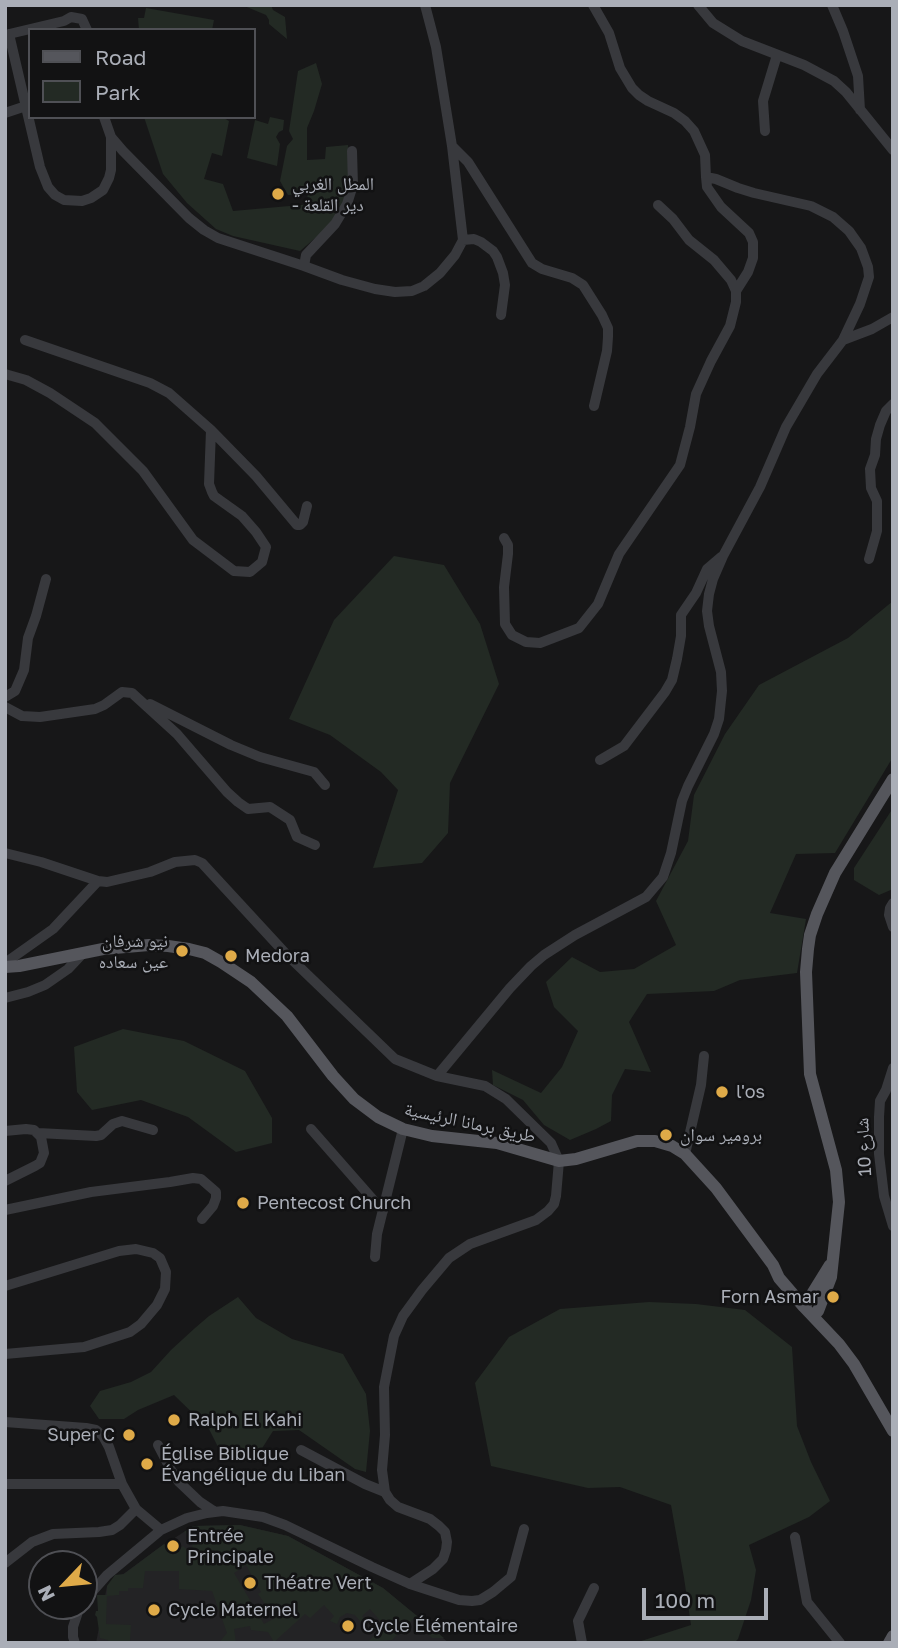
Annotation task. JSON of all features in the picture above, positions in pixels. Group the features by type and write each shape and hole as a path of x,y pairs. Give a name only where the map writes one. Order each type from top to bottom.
{"main road":[{"path":"811,1309 832,1262 839,1189 810,1074 806,972 810,935 835,873 893,779"},
{"name":"طريق برمانا الرئيسية","path":"5,965 19,966 84,952 139,946 168,946 205,953 251,982 278,1006 354,1099 378,1118 402,1129 432,1136 497,1143 559,1161 637,1141 655,1141 672,1146 685,1154 716,1188 773,1265 786,1274 811,1309 832,1328 839,1344 854,1364 893,1431"},
{"path":"889,1643 893,1636"}],"street":[{"path":"111,137 189,218 204,230 228,241 375,289 412,291 424,286 440,273 463,240 452,146 436,47 425,5"},
{"path":"593,5 609,33 620,68 632,88 648,101 674,113 694,131 705,155 707,187 721,206 749,233 753,243 753,258 736,291"},
{"path":"698,5 713,23 742,41 804,65 834,81 893,150"},
{"path":"832,5 858,76 860,110"},
{"path":"36,28 78,17 84,22 85,28"},
{"path":"28,30 7,35 28,114"},
{"path":"765,131 763,101 777,55"},
{"path":"5,113 26,106"},
{"path":"29,119 43,177 48,187 64,200 82,201 103,190 110,178 111,137 105,119"},
{"path":"452,146 468,162 533,263 583,285 602,314 608,328 607,351 594,406"},
{"path":"304,266 306,255 335,224 347,204 353,185 352,152"},
{"path":"437,1076 531,966 575,935 646,897 663,877 682,801 719,719 721,672 709,626 707,603 713,579 760,488 786,427 817,374 843,340 869,278 866,257 861,248 849,231 832,216 811,205 754,193 706,177"},
{"path":"504,538 508,545 504,587 505,624 512,635 526,642 540,643 579,628 598,604 619,554 680,465 696,394 730,326 736,291 731,280 714,260 689,240 658,205"},
{"path":"463,240 474,239 481,242 497,257 505,285 501,315"},
{"path":"843,340 872,329 893,317"},
{"path":"25,340 150,383 170,393 256,476 297,524 303,522 307,506"},
{"path":"5,374 26,380 50,393 94,423 143,471 194,540 234,571 250,572 262,562 266,553 265,547 256,531 242,516 212,492 209,484 211,430"},
{"path":"869,559 877,531 877,501 872,488 870,469 880,425 886,411 893,404"},
{"path":"600,760 624,746 666,691 677,659 681,615 710,565 723,556"},
{"path":"5,697 15,691 24,670 28,638 46,579"},
{"path":"5,707 22,716 40,716 94,709 122,692 132,692 177,734 238,802 248,810 270,807 290,820 297,837 315,845"},
{"path":"140,701 231,745 314,772 325,785"},
{"path":"5,853 97,881 119,880 175,862 195,860 202,863 285,953 395,1059 437,1076 485,1086 506,1099 551,1143 559,1161 554,1204 536,1220 460,1249 436,1272 399,1324 385,1374 382,1470 385,1492 398,1507 430,1519 444,1532 447,1542 443,1559 410,1584"},
{"path":"5,965 53,929 97,881"},
{"path":"893,902 889,915 893,927"},
{"path":"5,998 45,985 68,969 84,952"},
{"path":"685,1154 701,1085 704,1056"},
{"name":"شارع 10","path":"893,1068 880,1101 879,1117 879,1154 884,1196 893,1226"},
{"path":"5,1131 26,1129 38,1133 96,1136 102,1135 113,1124 122,1121 153,1130"},
{"path":"311,1129 383,1211"},
{"path":"375,1257 377,1234 402,1129"},
{"path":"5,1181 40,1163 44,1147 38,1133"},
{"path":"5,1210 91,1192 193,1178 201,1179 216,1192 213,1206 202,1219"},
{"path":"5,1286 119,1251 136,1249 153,1252 160,1258 166,1272 164,1289 157,1305 141,1324 130,1332 84,1347 5,1354"},
{"path":"5,1422 96,1430 109,1447 122,1484 136,1509 160,1530"},
{"path":"158,1445 179,1482 215,1512"},
{"path":"301,1450 385,1492"},
{"path":"5,1484 122,1484"},
{"path":"5,1563 32,1542 53,1534 112,1530 136,1509"},
{"path":"98,1585 160,1530 187,1518 223,1511 242,1512 285,1525 410,1584 459,1600 480,1600 511,1577 524,1529"},
{"path":"796,1536 807,1602 840,1643"},
{"path":"582,1643 578,1621 594,1588"},
{"path":"75,1620 73,1627 75,1643"}],"shaded area":[{"path":"240,1525 288,1536 383,1588 449,1643 96,1643 107,1586 193,1526"}],"green space":[{"path":"242,5 271,5 273,10 285,17 287,39 269,24 266,15"},
{"path":"146,8 214,20 212,28 139,28 138,18 144,18"},
{"path":"316,63 322,84 307,128 307,160 325,159 326,147 348,145 351,181 347,198 328,227 300,251 233,236 216,229 187,203 163,174 145,119 229,121 222,156 212,153 204,179 223,184 233,211 312,204 306,194 288,195 280,181 287,146 293,139 289,131 298,71"},
{"path":"270,117 284,120 283,130 276,137 280,144 277,166 247,158 255,120 268,124"},
{"path":"394,556 444,565 480,624 499,684 450,783 448,833 422,863 373,868 398,790 381,772 330,735 289,719 334,620"},
{"path":"893,601 893,757 835,853 796,854 770,913 806,919 797,973 740,980 714,991 647,994 629,1022 651,1072 625,1069 612,1095 611,1121 596,1129 570,1140 544,1125 523,1100 493,1085 492,1070 541,1093 562,1067 578,1031 554,1007 546,982 572,957 600,972 634,969 676,945 656,901 688,841 694,795 725,734 759,685 848,638"},
{"path":"893,808 893,889 879,895 854,880 854,868"},
{"path":"123,1029 184,1041 245,1071 272,1118 272,1143 236,1152 188,1117 141,1100 92,1110 77,1092 74,1047"},
{"path":"238,1297 256,1318 292,1339 343,1354 366,1394 370,1431 366,1472 355,1469 299,1430 273,1431 261,1450 232,1456 219,1449 209,1429 174,1395 124,1419 99,1419 90,1406 100,1391 131,1382 151,1372 195,1328"},
{"path":"649,1302 745,1310 792,1347 797,1426 830,1501 809,1517 749,1545 756,1570 751,1600 738,1639 734,1643 635,1643 691,1625 671,1505 620,1487 588,1488 491,1466 475,1383 509,1337 560,1309"},
{"path":"240,1525 288,1536 383,1588 444,1638 432,1638 413,1619 392,1640 368,1642 384,1625 370,1609 362,1616 366,1621 364,1622 347,1613 340,1617 337,1624 330,1621 334,1616 324,1605 310,1618 305,1614 274,1642 268,1632 251,1630 250,1626 234,1629 236,1643 219,1643 227,1633 212,1591 179,1589 179,1571 145,1571 143,1588 128,1588 128,1591 119,1591 119,1595 107,1596 106,1624 131,1625 130,1641 135,1643 109,1643 108,1640 100,1638 98,1595 107,1595 107,1586 115,1575 124,1574 164,1544 174,1554 183,1546 194,1556 191,1539 184,1532 193,1526","holes":["246,1565 261,1592 258,1594 275,1618 264,1624 234,1573"]}],"place":[{"name":"المطل الغربي - دير القلعة","path":"278,194"},
{"name":"نيو شرفان عين سعاده","path":"182,951"},
{"name":"Medora","path":"231,956"},
{"name":"l'os","path":"722,1092"},
{"name":"برومير سوان","path":"666,1135"},
{"name":"Pentecost Church","path":"243,1203"},
{"name":"Forn Asmar","path":"833,1297"},
{"name":"Ralph El Kahi","path":"174,1420"},
{"name":"Super C","path":"129,1435"},
{"name":"Église Biblique Évangélique du Liban","path":"147,1464"},
{"name":"Entrée Principale","path":"173,1546"},
{"name":"Théatre Vert","path":"250,1583"},
{"name":"Cycle Maternel","path":"154,1610"},
{"name":"Cycle Élémentaire","path":"348,1626"}]}
